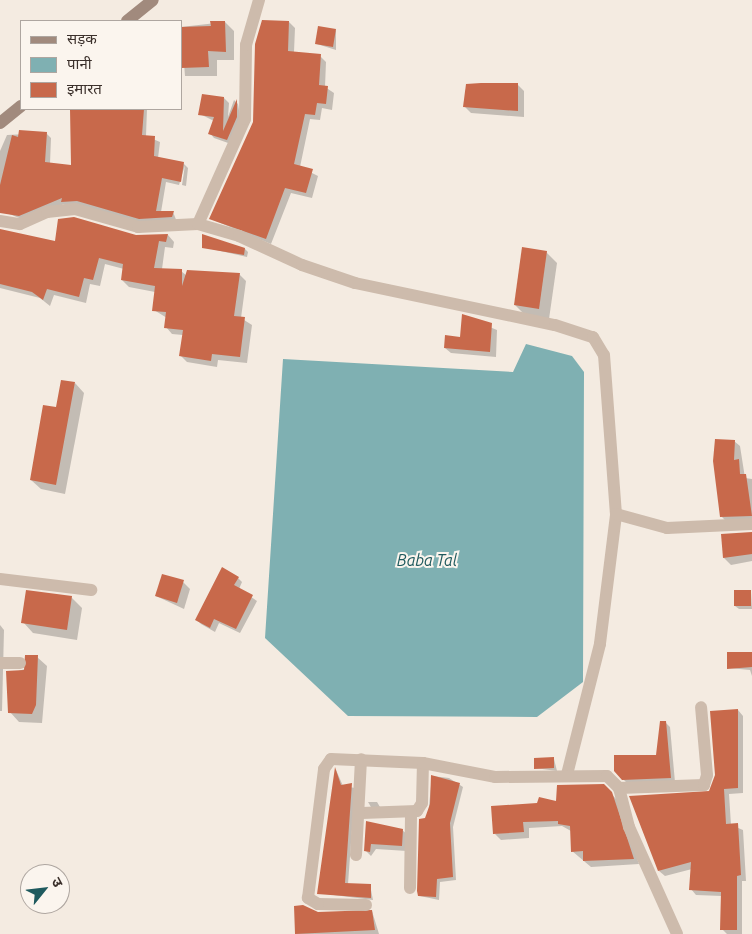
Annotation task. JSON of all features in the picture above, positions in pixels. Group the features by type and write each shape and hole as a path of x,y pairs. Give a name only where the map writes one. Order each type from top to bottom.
{"street":[{"path":"128,20 153,0"},
{"path":"198,224 245,118 246,45 259,0"},
{"path":"0,123 20,107"},
{"path":"0,221 20,224 48,212 75,208 138,227 198,224 239,236 302,265 355,283 555,325 593,337 604,355 616,514 600,644 567,774"},
{"path":"616,514 667,528 752,524"},
{"path":"0,579 91,590"},
{"path":"0,663 20,664"},
{"path":"619,788 704,785 707,775 702,707"},
{"path":"366,905 311,903 308,891 324,769 331,759 422,763 495,777 567,774 607,776 619,788 639,850 677,934"},
{"path":"356,855 362,813 361,759"},
{"path":"362,813 411,813 422,803 422,763"},
{"path":"410,888 411,813"}],"water":[{"name":"Baba Tal","path":"526,344 572,356 584,372 583,682 537,717 348,716 265,638 283,359 513,372"}],"building":[{"path":"262,20 289,21 288,51 321,54 319,85 328,86 326,104 317,103 315,115 305,114 294,164 313,169 306,193 285,188 266,239 209,219 253,122 255,44"},
{"path":"210,21 225,21 226,52 208,51 209,67 182,68 182,27 211,26"},
{"path":"318,26 336,29 333,47 315,44"},
{"path":"518,83 518,111 463,107 466,84"},
{"path":"202,94 224,97 223,131 237,99 237,117 227,140 208,134 214,117 198,115"},
{"path":"70,110 144,110 142,135 155,136 154,156 184,162 181,182 162,178 156,211 174,211 172,217 139,219 77,201 61,202 62,198 19,216 0,213 0,185 12,135 18,137 19,130 47,132 45,162 71,165"},
{"path":"74,217 136,235 168,234 166,242 159,241 154,268 182,269 182,286 187,270 240,273 234,316 245,317 240,357 212,354 211,361 179,356 183,330 164,328 166,312 152,311 155,286 121,280 123,264 99,258 93,280 84,278 79,297 47,289 43,300 32,292 0,284 0,229 55,241 58,219"},
{"path":"202,234 245,248 244,255 202,248"},
{"path":"522,247 547,251 539,309 514,305"},
{"path":"462,314 492,323 490,352 444,348 445,335 460,337"},
{"path":"61,380 75,382 56,485 30,480 43,405 56,407"},
{"path":"715,439 735,440 734,460 739,459 740,474 746,474 752,516 720,517 713,461"},
{"path":"752,532 752,554 723,558 721,534"},
{"path":"222,567 239,577 234,585 253,595 236,629 214,619 210,628 195,620"},
{"path":"162,574 184,580 177,603 155,596"},
{"path":"26,590 72,596 67,630 21,623"},
{"path":"734,590 751,590 751,606 734,606"},
{"path":"727,652 752,652 752,667 727,669"},
{"path":"25,655 38,655 36,705 32,714 8,713 6,671 24,670"},
{"path":"738,709 738,788 724,789 726,824 738,823 741,875 737,876 737,930 720,930 721,892 689,890 691,862 658,871 629,796 709,791 715,775 710,711"},
{"path":"660,721 666,721 671,778 622,780 614,771 614,755 656,755"},
{"path":"554,757 554,768 534,769 534,758"},
{"path":"335,767 341,785 352,783 345,883 371,884 371,898 317,894"},
{"path":"431,775 460,783 450,823 453,877 437,879 436,897 418,896 417,891 419,819 425,818 430,804"},
{"path":"604,784 612,792 634,859 583,861 583,851 571,852 570,826 558,824 558,821 523,822 524,832 493,834 491,806 537,803 539,797 556,801 557,785"},
{"path":"366,821 403,829 402,846 371,844 370,852 364,851"},
{"path":"303,905 318,912 372,910 375,930 295,934 294,906"}]}
